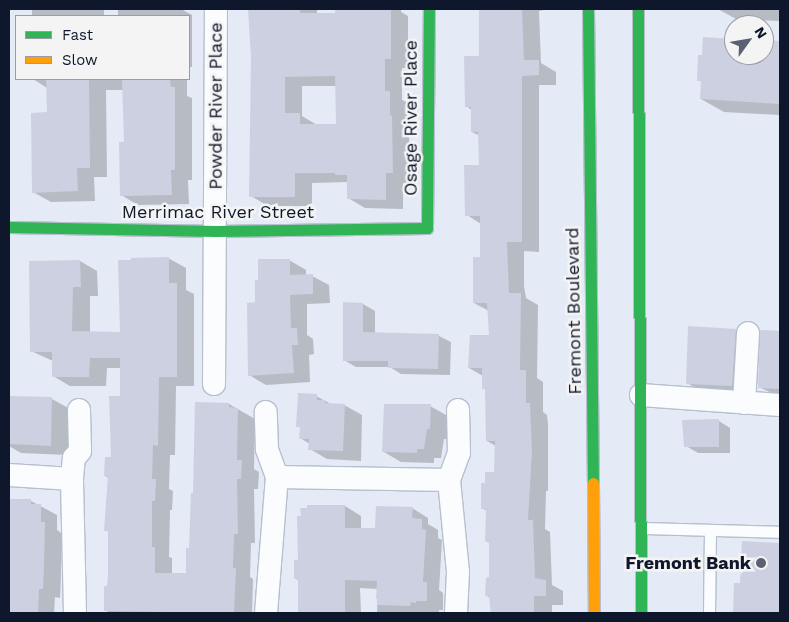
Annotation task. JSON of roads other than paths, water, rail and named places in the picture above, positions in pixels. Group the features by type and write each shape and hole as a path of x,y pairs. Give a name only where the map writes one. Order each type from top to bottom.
{"main road":[{"name":"Osage River Place","path":"427,228 429,9"},
{"name":"Fremont Boulevard","path":"588,9 594,613"},
{"path":"638,9 641,613"},
{"name":"Merrimac River Street","path":"9,227 216,231 427,228"}],"street":[{"name":"Powder River Place","path":"214,384 216,9"},
{"path":"744,403 748,333"},
{"path":"641,395 780,405"},
{"path":"75,613 72,479 74,458 80,451 79,410"},
{"path":"456,613 458,572 449,480 460,453 458,410"},
{"path":"266,412 267,449 277,477 266,613"},
{"path":"9,475 72,479"},
{"path":"277,477 449,480"}],"lane":[{"path":"641,528 780,532"},
{"path":"709,613 710,531"}],"place":[{"name":"Fremont Bank","path":"761,563"}]}
